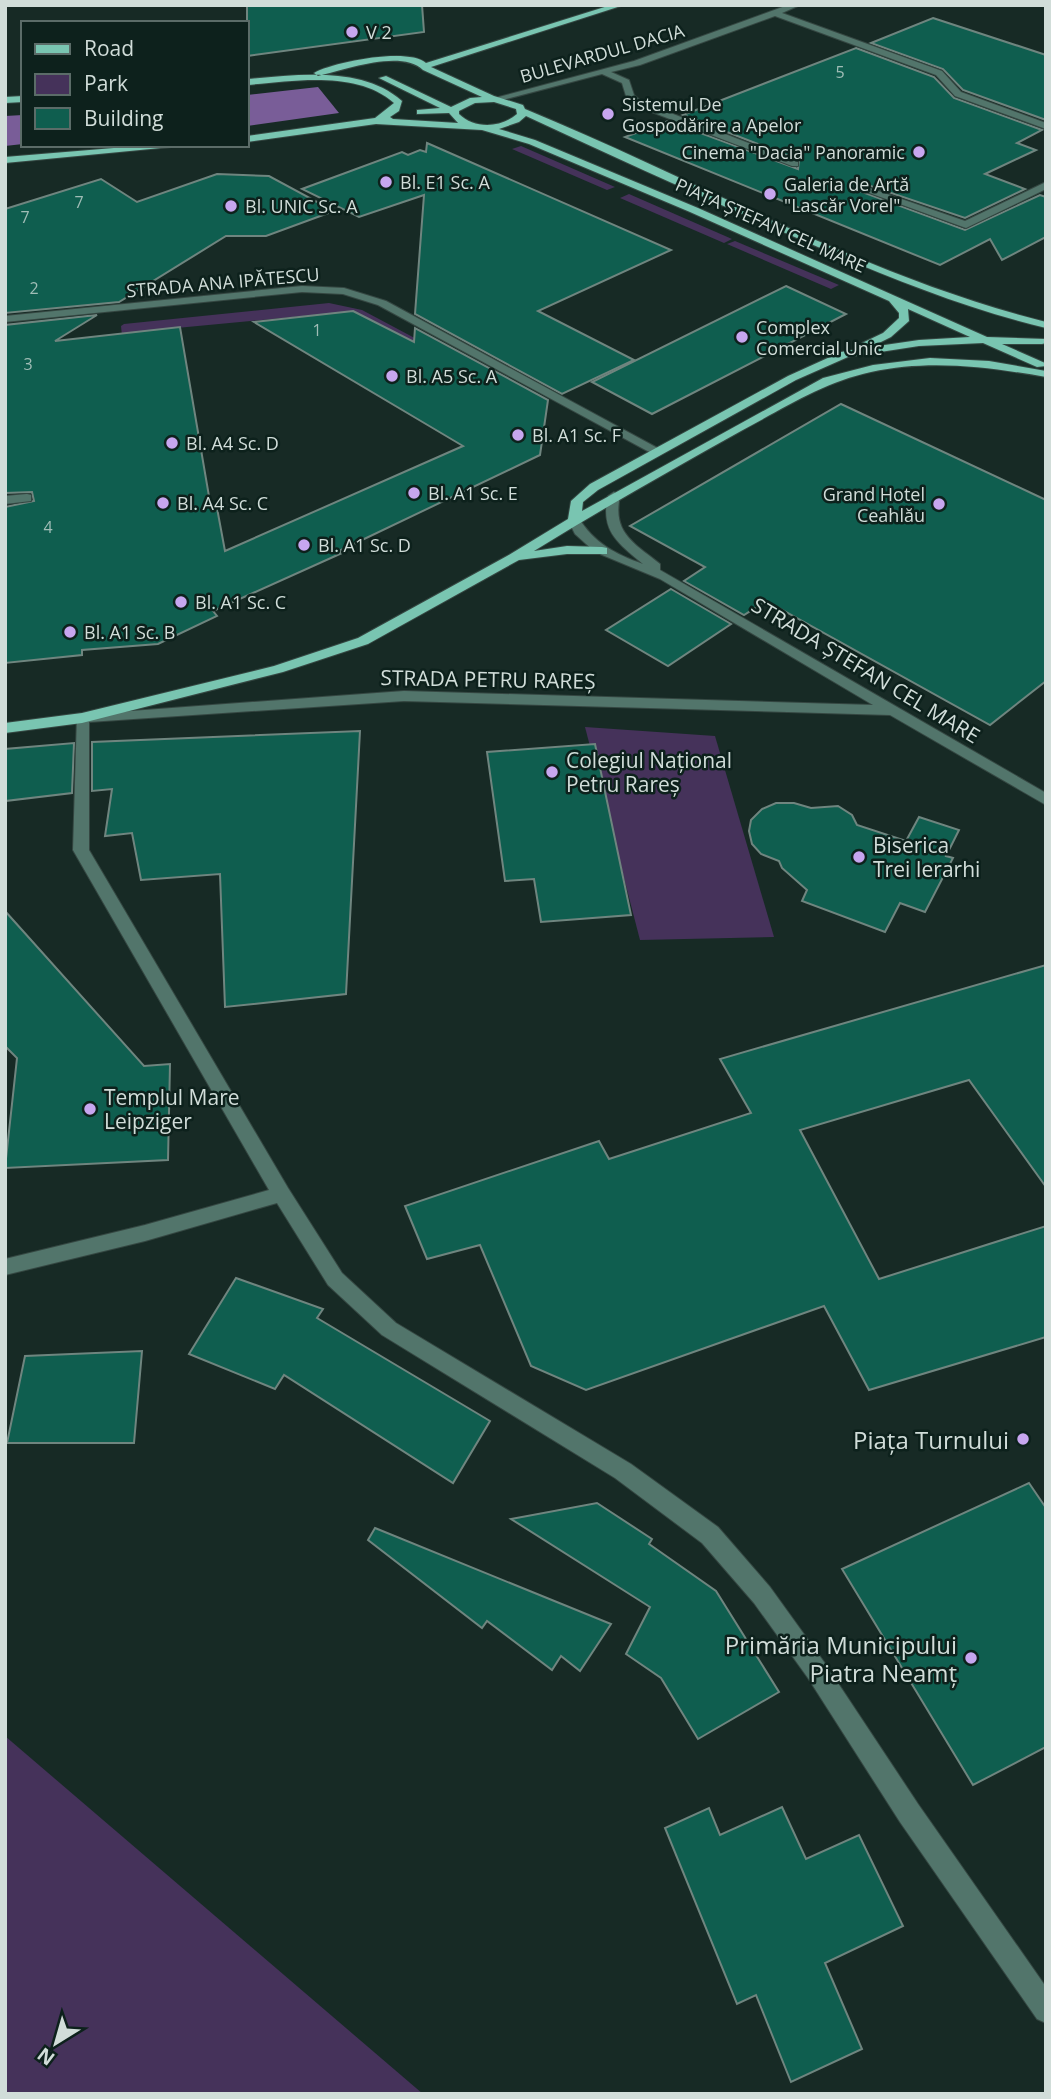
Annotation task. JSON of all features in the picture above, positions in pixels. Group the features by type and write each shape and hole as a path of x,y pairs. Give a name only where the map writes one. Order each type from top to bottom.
{"main road":[{"path":"248,82 381,78 421,72 498,41 620,5"},
{"path":"435,52 498,41"},
{"path":"287,79 370,64 381,58 423,54"},
{"name":"PIAȚA ȘTEFAN CEL MARE","path":"407,57 421,72 513,103 523,111 662,177 858,261 978,307 1046,325"},
{"path":"370,64 368,71 454,110"},
{"path":"287,79 342,81 387,91 399,103 396,109 377,121"},
{"path":"248,139 377,121 418,112 454,110 473,100 495,99"},
{"path":"454,110 454,115 463,123 483,127"},
{"path":"377,121 483,127 513,123 523,111"},
{"name":"PIAȚA ȘTEFAN CEL MARE","path":"483,127 531,142 640,187 892,298 1044,370"},
{"path":"5,160 163,147"},
{"path":"574,520 577,501 594,487 792,378 900,327 905,319 904,312 892,298"},
{"path":"845,354 919,343 1044,340"},
{"path":"1044,340 1038,349 1044,370"},
{"name":"STRADA PETRU RAREȘ","path":"5,728 82,718 278,669 363,641 512,559 614,496 801,392 842,375 908,362 930,361 1044,370"},
{"path":"512,559 557,551 602,551"}],"street":[{"name":"BULEVARDUL DACIA","path":"495,99 533,92 604,72 796,5"},
{"path":"775,13 939,73 958,94 1046,126"},
{"path":"604,72 626,82 630,96 639,104 795,164"},
{"path":"523,111 533,92"},
{"path":"858,187 966,225 1046,185"},
{"name":"STRADA ANA IPĂTESCU","path":"5,319 302,289 344,291 382,303 427,325 657,451"},
{"name":"STRADA ȘTEFAN CEL MARE","path":"614,496 608,514 615,532 665,576"},
{"path":"5,500 27,498"},
{"name":"STRADA ȘTEFAN CEL MARE","path":"574,520 578,533 602,551 665,576 1046,800"},
{"name":"STRADA PETRU RAREȘ","path":"82,718 404,696 894,710"},
{"path":"82,718 81,849 281,1194 335,1279 389,1329 623,1471 710,1535 762,1595 816,1670 909,1813 1046,2010"},
{"path":"5,1267 145,1233 281,1194"}],"green space":[{"path":"521,146 615,187 607,190 512,149"},
{"path":"629,194 732,239 724,243 620,198"},
{"path":"735,241 839,285 831,289 727,244"},
{"path":"329,303 362,310 486,376 335,313 166,329 122,336 121,326 124,324"},
{"path":"585,727 715,736 774,937 640,940"},
{"path":"5,1736 423,2094 5,2094"}],"shaded area":[{"path":"318,87 339,113 248,126 248,95"},
{"path":"21,115 21,144 5,146 5,116"}],"building":[{"path":"247,5 422,5 424,32 248,56"},
{"path":"933,18 1046,55 1046,120 963,90 943,69 871,43"},
{"path":"856,48 934,77 954,98 1042,130 1017,143 1036,150 985,174 1025,189 965,218 862,183 851,188 965,230 1040,195 1046,197 1046,237 1002,260 990,239 940,265 625,137 668,121 798,169 799,160 683,115"},
{"path":"427,143 671,250 538,311 634,360 562,394 415,314 424,195 359,217 302,189 402,152 408,155 420,150 426,152"},
{"path":"217,174 269,176 334,211 266,236 226,236 119,302 5,313 5,209 101,179 137,202"},
{"path":"786,286 846,314 652,414 592,382"},
{"path":"353,311 414,342 415,328 548,400 540,455 339,551 342,553 213,611 217,616 158,644 82,650 82,655 5,663 5,507 34,501 32,492 5,493 5,325 97,315 55,341 180,327 211,508 217,508 225,551 463,446 254,322"},
{"path":"841,404 1046,500 1046,681 990,725 766,601 744,615 684,581 705,567 630,526"},
{"path":"671,589 731,624 668,666 606,630"},
{"path":"360,731 346,994 225,1007 220,874 141,880 132,833 105,836 112,789 92,791 92,742"},
{"path":"74,743 72,793 5,801 5,749"},
{"path":"595,744 631,915 541,922 534,879 505,881 487,752"},
{"name":"Biserica Trei Ierarhi","path":"776,803 794,803 811,808 838,806 852,815 857,825 906,841 919,817 959,830 946,856 953,858 925,912 900,903 885,932 802,901 807,890 782,868 779,861 761,854 752,844 749,831 751,820 762,809"},
{"path":"5,911 144,1066 170,1064 168,1160 5,1168 17,1058 5,1046"},
{"path":"1046,965 1046,1187 969,1080 800,1130 879,1279 1046,1226 1046,1337 869,1390 824,1306 586,1390 531,1366 480,1245 427,1259 405,1206 599,1141 609,1159 751,1113 720,1059"},
{"path":"236,1278 323,1309 317,1318 490,1421 453,1483 284,1375 275,1389 189,1354"},
{"path":"142,1351 134,1443 7,1443 25,1356"},
{"name":"Primăria Municipului Piatra Neamț","path":"1029,1483 1046,1508 1046,1747 973,1785 842,1569"},
{"path":"597,1503 652,1539 649,1544 716,1591 779,1692 698,1739 661,1678 626,1654 650,1607 511,1519"},
{"path":"375,1528 611,1624 580,1671 561,1656 552,1670 487,1621 482,1628 368,1540"},
{"path":"782,1807 806,1859 859,1835 903,1926 825,1963 862,2049 791,2082 756,1995 737,2004 665,1828 709,1808 720,1835"}],"place":[{"name":"V 2","path":"352,32"},
{"name":"Sistemul De Gospodărire a Apelor","path":"608,114"},
{"name":"Cinema \"Dacia\" Panoramic","path":"919,152"},
{"name":"Bl. E1 Sc. A","path":"386,182"},
{"name":"Galeria de Artă \"Lascăr Vorel\"","path":"770,194"},
{"name":"Bl. UNIC Sc. A","path":"231,206"},
{"name":"Complex Comercial Unic","path":"742,337"},
{"name":"Bl. A5 Sc. A","path":"392,376"},
{"name":"Bl. A1 Sc. F","path":"518,435"},
{"name":"Bl. A4 Sc. D","path":"172,443"},
{"name":"Bl. A1 Sc. E","path":"414,493"},
{"name":"Bl. A4 Sc. C","path":"163,503"},
{"name":"Grand Hotel Ceahlău","path":"939,504"},
{"name":"Bl. A1 Sc. D","path":"304,545"},
{"name":"Bl. A1 Sc. C","path":"181,602"},
{"name":"Bl. A1 Sc. B","path":"70,632"},
{"name":"Colegiul Național Petru Rareș","path":"552,772"},
{"name":"Biserica Trei Ierarhi","path":"859,857"},
{"name":"Templul Mare Leipziger","path":"90,1109"},
{"name":"Piața Turnului","path":"1023,1439"},
{"name":"Primăria Municipului Piatra Neamț","path":"971,1658"}]}
